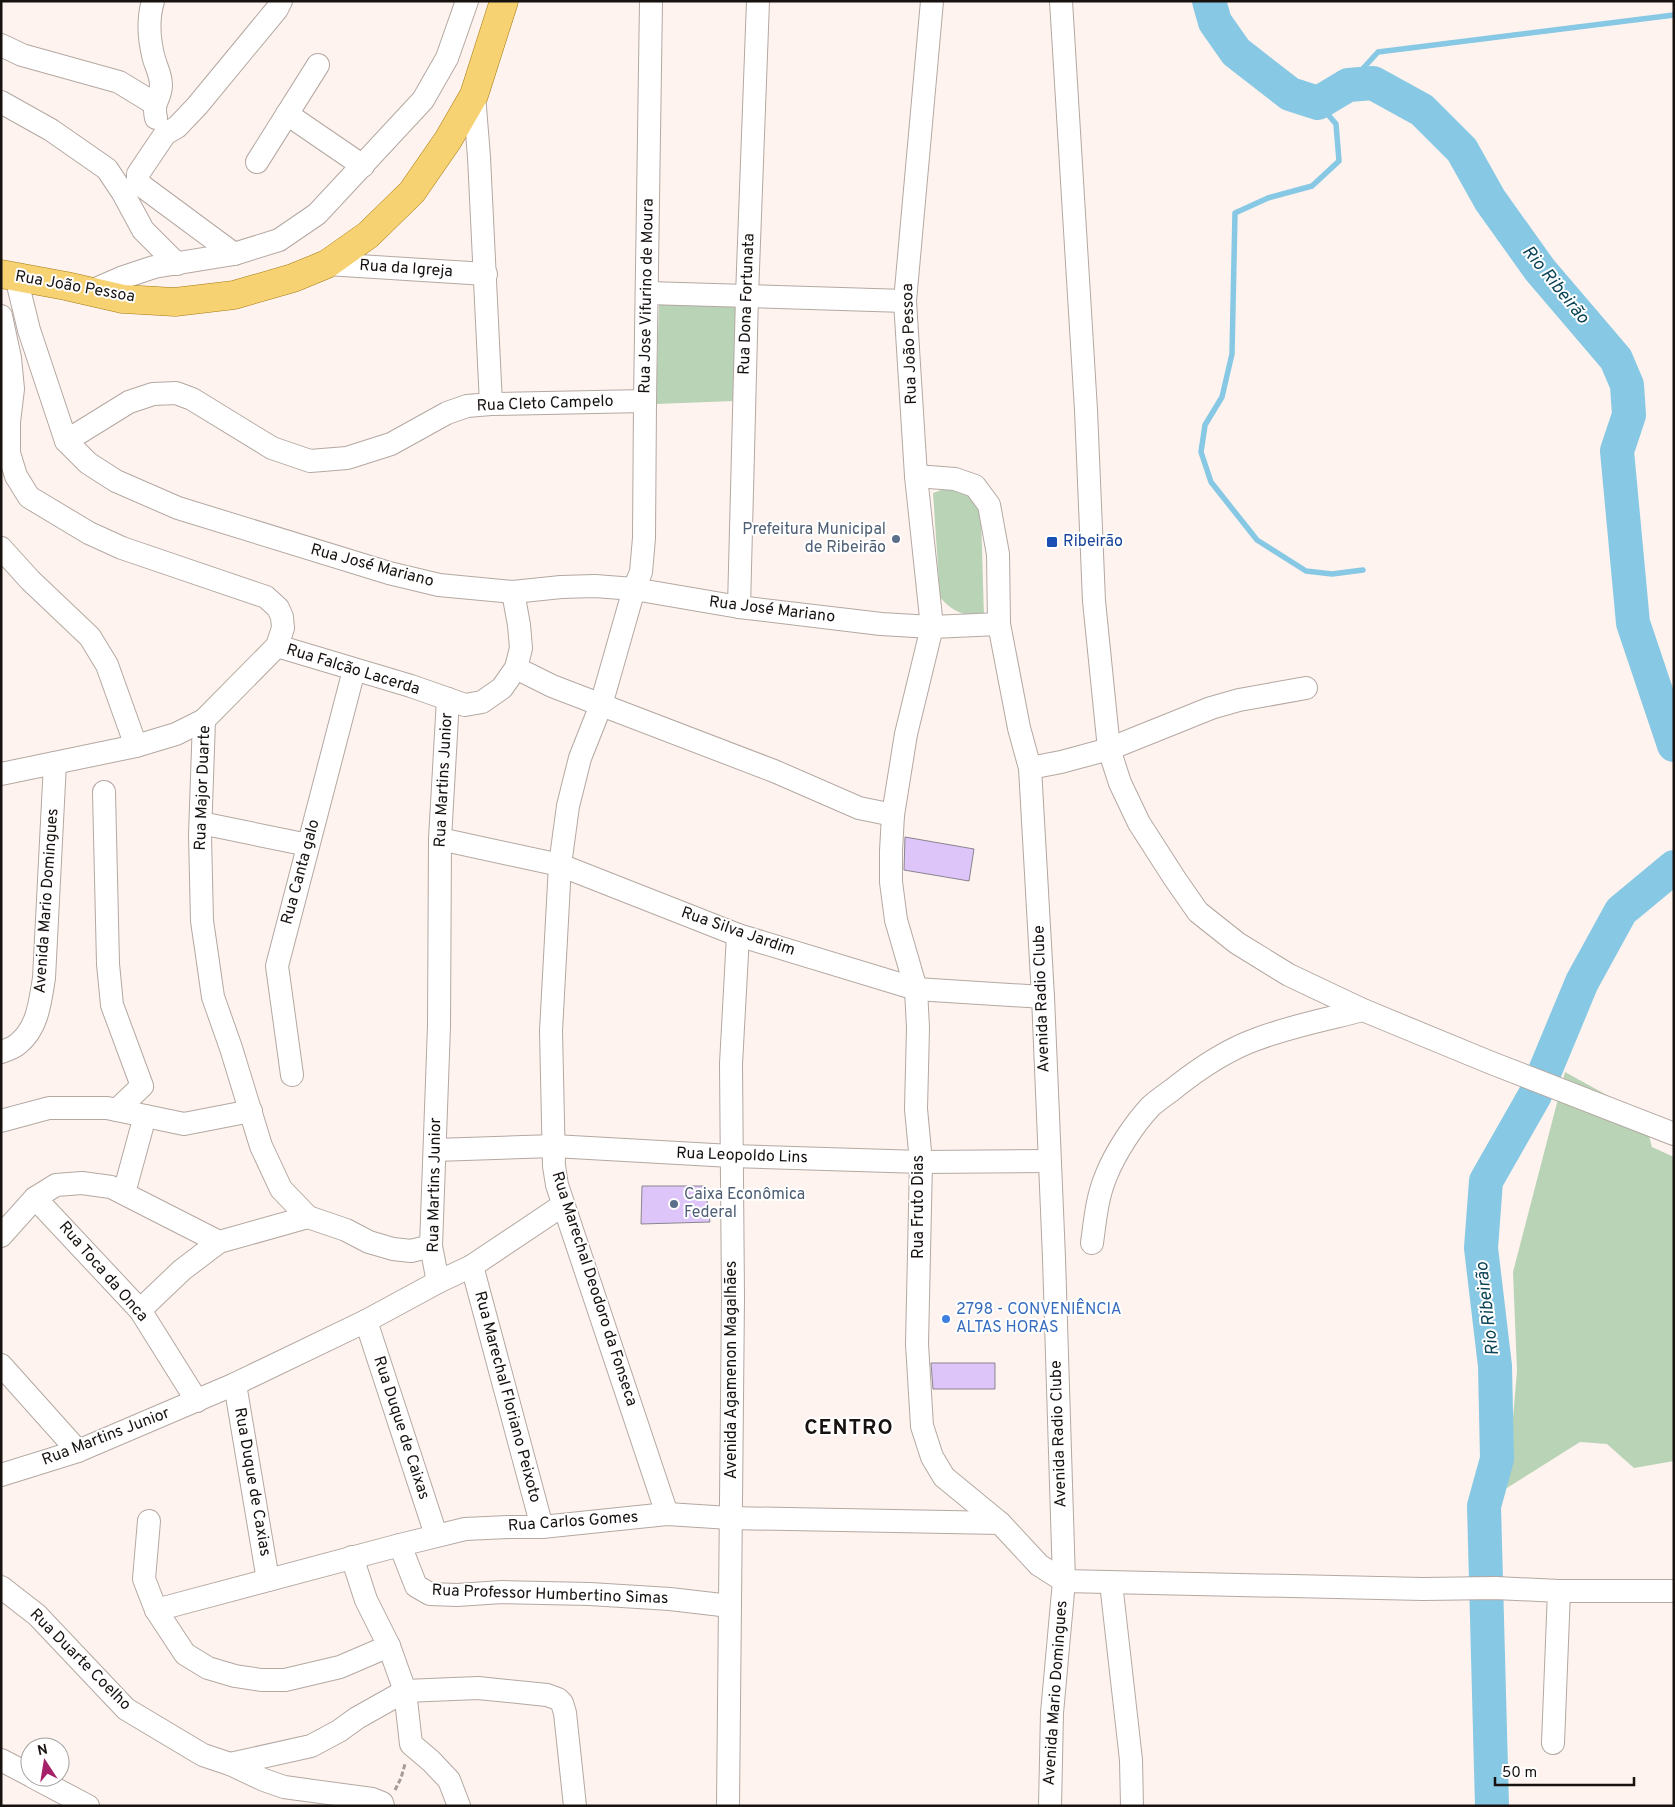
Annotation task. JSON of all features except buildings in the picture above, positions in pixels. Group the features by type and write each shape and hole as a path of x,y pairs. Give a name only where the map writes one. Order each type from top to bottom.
{"main road":[{"name":"Rua João Pessoa","path":"9,275 123,299 175,302 234,295 293,278 327,264 368,235 412,192 448,140 474,95 504,1"}],"street":[{"path":"152,1 149,13 150,32 153,54 162,84 155,104 156,121 165,134"},
{"path":"234,254 142,186 138,180 138,174 165,134 177,127 202,100 277,9 281,1"},
{"path":"91,292 121,278 146,270 234,254 279,240 317,214 423,100 447,58 467,1"},
{"name":"Rua Jose Vifurino de Moura","path":"634,589 641,572 644,538 651,1"},
{"name":"Rua Dona Fortunata","path":"740,608 747,296 758,1"},
{"name":"Rua João Pessoa","path":"893,815 906,734 932,627 916,476 905,301 932,1"},
{"path":"1061,1 1086,410 1094,602 1109,749 1120,783 1139,822 1198,912 1237,943 1289,975 1363,1010 1489,1062 1674,1134"},
{"path":"1,45 22,55 120,82 155,104"},
{"path":"257,162 318,65"},
{"path":"474,95 486,274 491,404"},
{"path":"1,102 51,130 107,169 124,193 143,230 177,264"},
{"path":"287,114 363,166"},
{"name":"Rua da Igreja","path":"327,264 486,274"},
{"name":"Rua José Mariano","path":"9,275 66,441 88,463 116,481 178,508 389,574 439,585 513,592 595,586 634,589 740,608 881,624 932,627 999,624"},
{"path":"648,293 905,301"},
{"path":"1,316 10,358 13,389 9,422 9,453 16,476 29,497 89,533 122,548 266,597 278,608 282,617 283,628 277,646"},
{"name":"Rua Cleto Campelo","path":"66,441 129,402 153,394 176,393 192,399 272,448 310,461 347,458 390,444 447,413 467,406 645,401"},
{"name":"Avenida Radio Clube","path":"916,476 955,479 976,486 989,505 998,554 999,624 1019,728 1030,768 1043,997 1054,1258 1064,1581"},
{"path":"1,548 30,580 90,638 107,665 136,746"},
{"name":"Rua Marechal Deodoro da Fonseca","path":"634,589 601,705 580,758 568,806 560,865 551,1031 554,1166 563,1205 667,1514"},
{"name":"Rua Falcão Lacerda","path":"277,646 411,686 465,705 482,702 502,688 516,668 521,648 513,592"},
{"name":"Rua Major Duarte","path":"277,646 204,720 200,823 202,921 214,997 261,1146 281,1188 308,1217 346,1230 370,1242 393,1249 411,1251 430,1246"},
{"path":"516,668 552,686 774,771 828,796 859,808 893,815"},
{"name":"Rua Canta galo","path":"292,1076 277,966 354,670"},
{"path":"1030,768 1109,749 1239,700 1306,688"},
{"name":"Rua Martins Junior","path":"1,1475 78,1451 197,1401 366,1321 438,1282 430,1246 439,1026 440,839 448,699"},
{"path":"1,774 136,746 176,734 204,720"},
{"name":"Avenida Mario Domingues","path":"1,1052 18,1045 30,1032 39,1009 44,978 55,763"},
{"path":"104,792 108,964 112,1005 142,1086 116,1110"},
{"name":"Rua Fruto Dias","path":"893,815 892,882 896,920 916,989 918,1028 916,1109 921,1162 917,1344 922,1426 932,1457 944,1477 1000,1523 1040,1565 1064,1581"},
{"path":"200,823 308,845"},
{"name":"Rua Silva Jardim","path":"440,839 560,865 738,935 916,989 1043,997"},
{"name":"Avenida Agamenon Magalhães","path":"728,1806 733,1297 732,1064 738,935"},
{"path":"1092,1243 1105,1178 1128,1136 1151,1106 1224,1053 1264,1037 1363,1010"},
{"path":"1,1121 49,1108 107,1108 184,1124 251,1112"},
{"path":"124,1193 145,1116"},
{"name":"Rua Leopoldo Lins","path":"435,1150 554,1146 732,1156 921,1162 1049,1160"},
{"path":"1,1236 36,1198 56,1185 82,1183 111,1187 219,1242"},
{"name":"Rua Toca da Onca","path":"36,1198 140,1310 197,1401"},
{"path":"438,1282 472,1266 563,1205"},
{"path":"140,1310 182,1270 219,1242 308,1217"},
{"name":"Rua Marechal Floriano Peixoto","path":"472,1266 542,1527"},
{"name":"Rua Duque de Caixas","path":"366,1321 436,1535"},
{"path":"1,1364 78,1451"},
{"name":"Rua Duque de Caxias","path":"235,1384 268,1580"},
{"name":"Rua Carlos Gomes","path":"156,1610 352,1557 465,1529 508,1526 542,1527 667,1514 730,1518 1000,1523"},
{"path":"149,1521 144,1579 156,1610 185,1654 208,1668 235,1676 261,1680 285,1680 340,1667 389,1646"},
{"name":"Rua Professor Humbertino Simas","path":"400,1545 416,1586 430,1594 457,1595 502,1592 590,1594 670,1599 730,1606"},
{"path":"352,1557 366,1600 389,1646 405,1691 411,1744 449,1780 459,1806"},
{"path":"1064,1581 1423,1589 1496,1588 1559,1591 1674,1591"},
{"name":"Avenida Mario Domingues","path":"1050,1806 1052,1714 1064,1581"},
{"path":"1110,1583 1131,1760 1132,1806"},
{"name":"Rua Duarte Coelho","path":"1,1587 37,1615 126,1709 203,1755 230,1764 284,1787 372,1799 382,1803 389,1799"},
{"path":"1553,1743 1559,1591"},
{"path":"230,1764 311,1746 405,1691 478,1688 547,1695 558,1699 562,1704 576,1806"},
{"path":"1,1760 20,1770"},
{"path":"53,1787 88,1806"}],"path":[{"path":"389,1799 401,1778 411,1744"}],"green space":[{"path":"737,304 734,401 656,404 659,305"},
{"path":"944,489 970,493 978,502 981,516 984,617 971,616 954,610 940,597 933,493"},
{"path":"1565,1072 1643,1115 1652,1147 1674,1157 1674,1461 1634,1468 1607,1444 1580,1442 1507,1488 1517,1371 1513,1272"}],"waterway":[{"name":"Rio Ribeirão","path":"1209,1 1215,22 1236,52 1290,94 1318,103 1348,85 1373,83 1422,110 1462,150 1490,200 1540,270 1616,359 1627,385 1629,415 1617,451 1633,623 1674,745"},
{"path":"1348,85 1378,52 1674,15"},
{"path":"1318,103 1336,124 1339,161 1312,186 1268,198 1235,213 1232,354 1222,397 1205,425 1201,452 1211,482 1257,540 1306,571 1332,574 1363,570"},
{"name":"Rio Ribeirão","path":"1492,1806 1484,1506 1497,1459 1495,1366 1481,1248 1486,1181 1535,1095 1582,982 1621,911 1674,867"}],"place":[{"name":"Prefeitura Municipal de Ribeirão","path":"896,539"},
{"name":"Ribeirão","path":"1052,542"},
{"name":"Caixa Econômica Federal","path":"674,1204"},
{"name":"2798 - CONVENIÊNCIA ALTAS HORAS","path":"946,1319"}],"district":[{"name":"CENTRO","path":"849,1428"}]}
